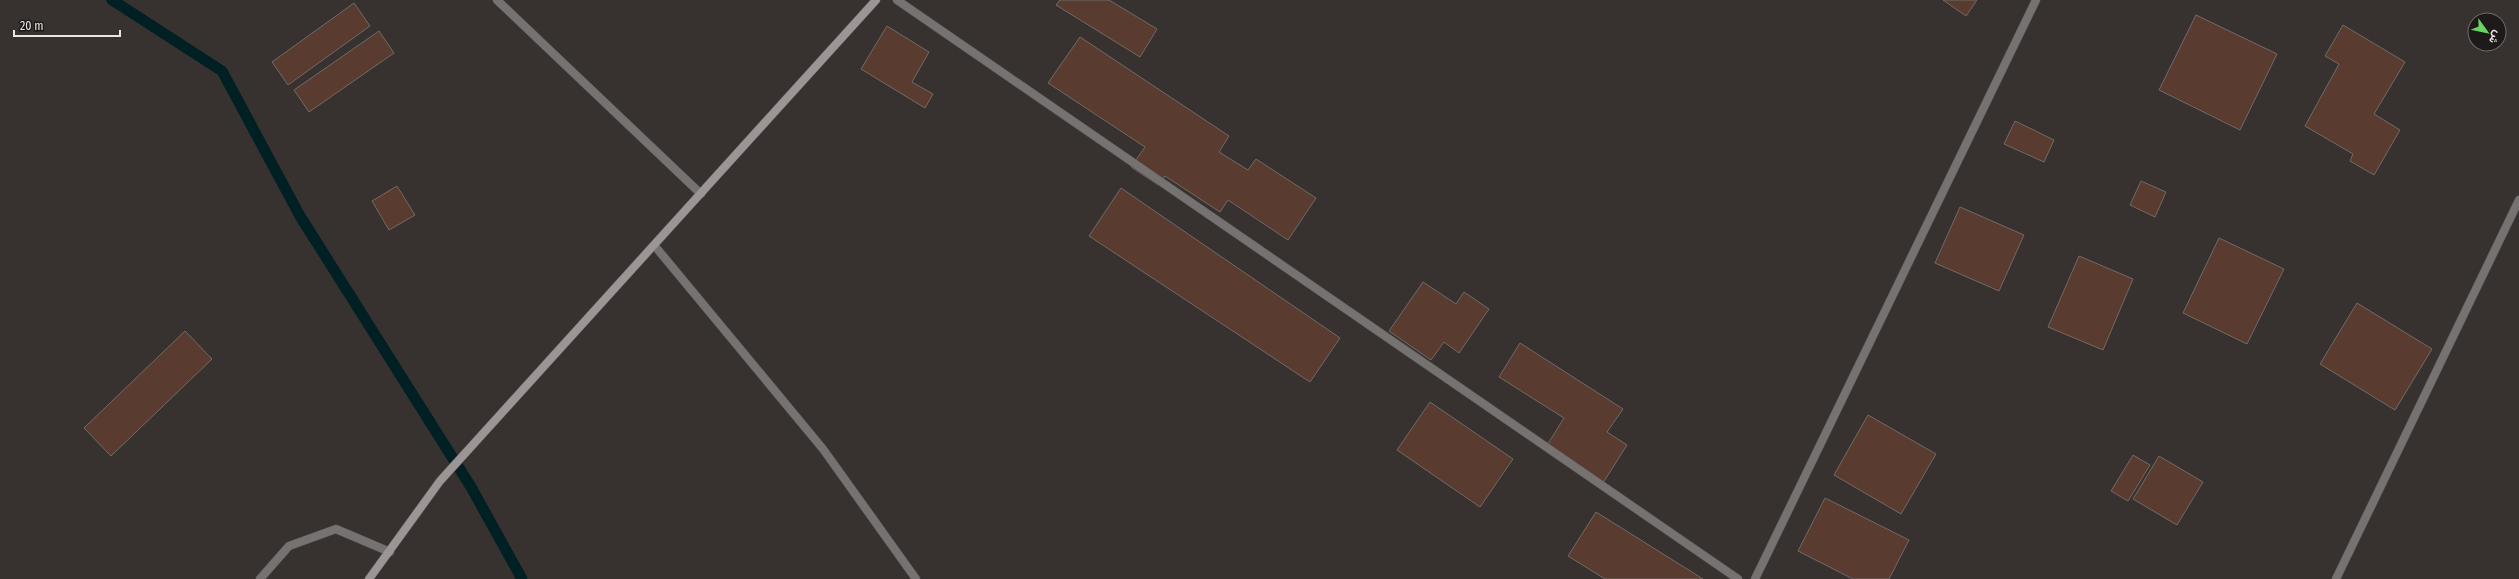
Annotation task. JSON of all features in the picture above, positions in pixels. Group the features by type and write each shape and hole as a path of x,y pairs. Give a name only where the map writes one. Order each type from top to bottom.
{"street":[{"path":"497,0 701,194"},
{"path":"369,579 440,481 876,0"},
{"path":"897,0 1738,579"},
{"path":"1755,579 2036,0"},
{"path":"2336,579 2519,200"},
{"path":"654,245 824,450 916,579"},
{"path":"260,579 289,546 336,529 390,552"}],"building":[{"path":"1060,0 1109,0 1157,29 1140,57 1056,5"},
{"path":"1943,0 1977,0 1966,16"},
{"path":"354,3 370,26 288,85 272,62"},
{"path":"2196,15 2277,54 2240,130 2159,90"},
{"path":"2343,25 2405,62 2374,114 2400,130 2374,175 2350,161 2353,154 2305,126 2339,64 2325,56"},
{"path":"887,26 929,52 912,82 933,94 925,108 861,69"},
{"path":"379,31 394,53 309,112 294,90"},
{"path":"1080,37 1229,136 1219,152 1248,170 1256,159 1316,198 1288,240 1228,200 1220,212 1165,176 1158,185 1131,167 1145,147 1048,83"},
{"path":"2015,121 2054,140 2044,162 2004,144"},
{"path":"2141,181 2166,192 2155,217 2130,205"},
{"path":"397,186 415,215 389,230 372,201"},
{"path":"1121,188 1340,338 1310,382 1089,236"},
{"path":"1960,207 2024,235 1999,291 1935,263"},
{"path":"2219,238 2284,269 2247,344 2183,313"},
{"path":"2079,256 2133,279 2103,350 2048,327"},
{"path":"1423,282 1456,304 1464,292 1489,309 1459,353 1444,342 1431,360 1389,331"},
{"path":"2357,303 2432,349 2395,410 2320,364"},
{"path":"185,331 212,359 111,456 84,428"},
{"path":"1520,343 1623,409 1607,432 1627,445 1601,486 1544,450 1564,418 1499,377"},
{"path":"1430,402 1513,459 1480,507 1397,450"},
{"path":"1868,415 1936,454 1901,514 1834,475"},
{"path":"2133,455 2150,465 2128,501 2111,491"},
{"path":"2159,456 2203,482 2177,525 2133,499"},
{"path":"1825,498 1909,540 1889,579 1853,579 1798,551"},
{"path":"1596,512 1703,579 1605,579 1568,556"}],"waterway":[{"path":"112,0 222,71 300,216 471,487 522,579"}]}
